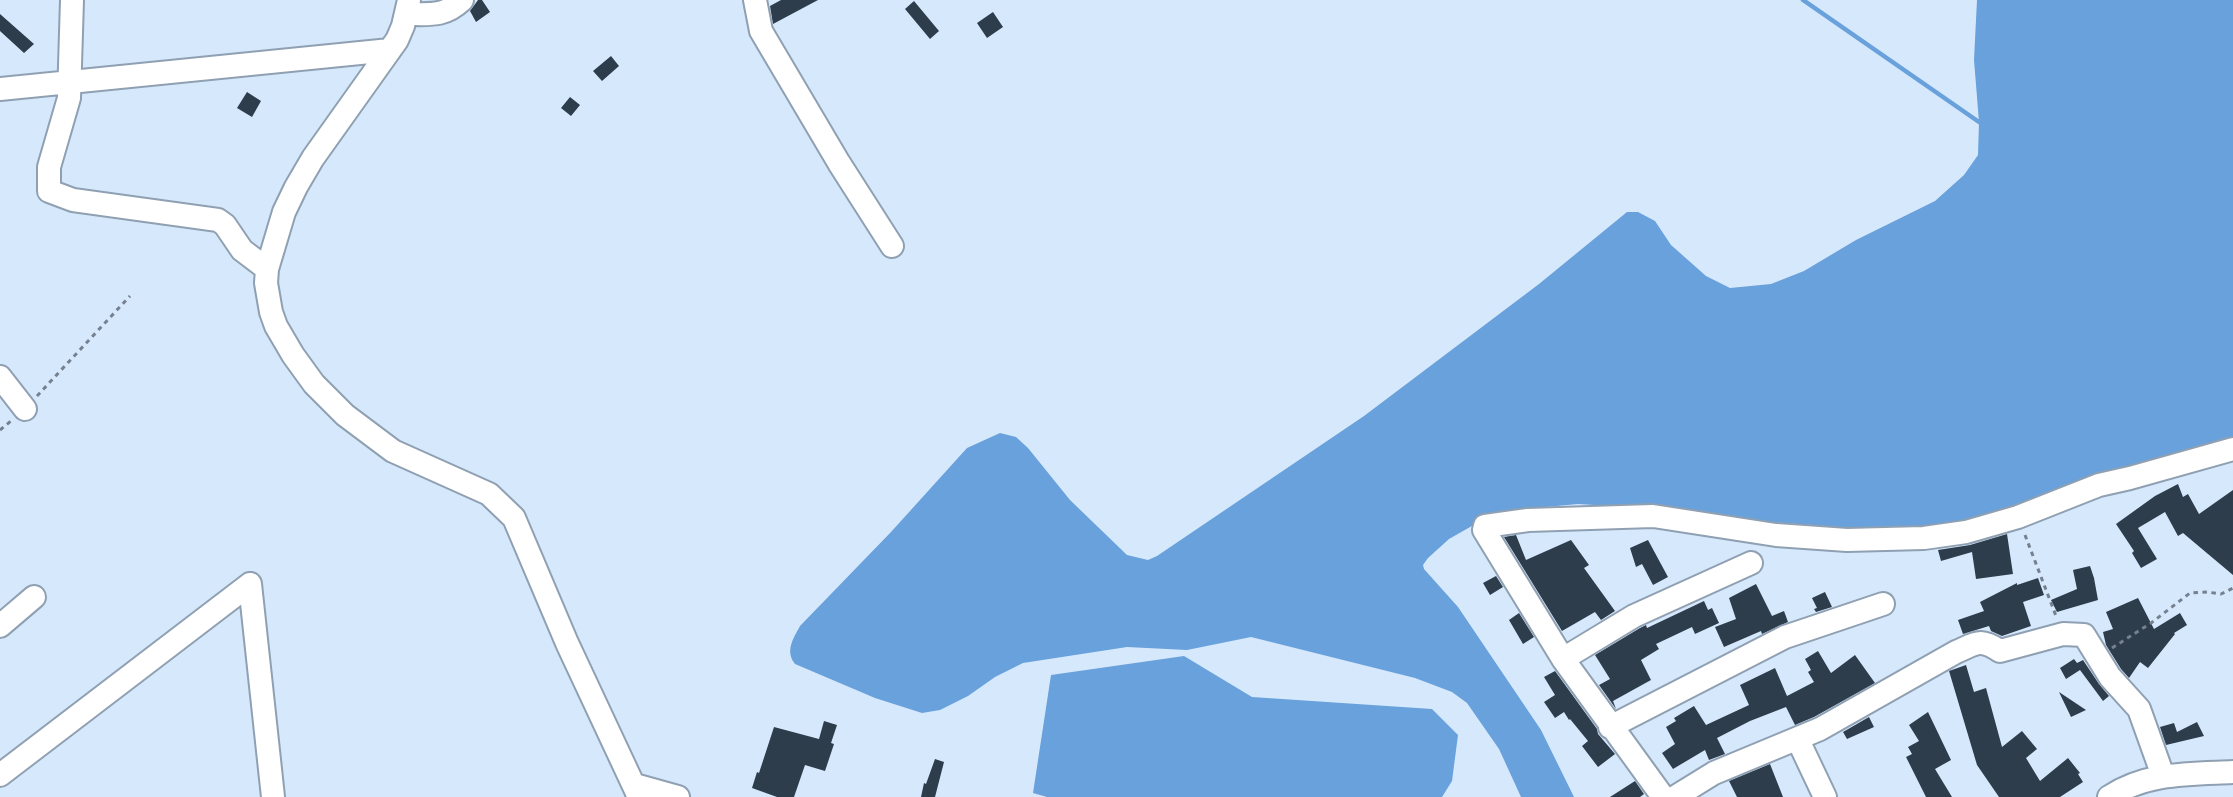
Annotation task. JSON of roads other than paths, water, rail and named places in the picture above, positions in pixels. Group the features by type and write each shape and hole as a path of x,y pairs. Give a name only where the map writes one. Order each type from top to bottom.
{"street":[{"path":"72,0 68,104 49,167 49,191 73,200 218,220 225,225 242,250 267,268"},
{"path":"462,0 452,9 440,14 408,7 397,40 313,158 284,212 267,268 266,283 269,302 276,326 293,355 327,399 381,444 489,494 514,518 567,643 637,791 678,797"},
{"path":"755,0 761,31 839,163 892,246"},
{"path":"0,89 390,50"},
{"path":"0,377 25,409"},
{"path":"1663,797 1610,727 1563,659 1484,530 1485,526 1528,520 1653,516 1776,535 1847,540 1899,539 1966,532 2018,517 2099,485 2233,449"},
{"path":"1563,659 1634,616 1751,563"},
{"path":"0,775 250,584 273,797"},
{"path":"0,626 34,597"},
{"path":"1610,727 1785,637 1883,604"},
{"path":"1674,797 1713,773 1798,740 1974,644 1991,644 2000,651 2063,634 2083,634 2115,683 2139,709 2163,776"},
{"path":"1798,740 1825,797"},
{"path":"2109,797 2140,782 2163,776 2233,772"}],"water":[{"path":"1977,0 2233,0 2233,439 2043,503 1940,527 1866,529 1729,519 1627,507 1578,504 1493,514 1449,539 1428,558 1423,565 1424,569 1458,607 1541,730 1574,797 1521,797 1499,749 1467,703 1452,692 1415,678 1251,637 1187,650 1127,647 1023,663 940,710 922,713 875,698 795,664 792,659 791,645 800,626 891,532 967,448 1000,433 1016,437 1028,448 1070,500 1127,555 1148,560 1364,416 1539,284 1627,212 1638,212 1655,221 1671,245 1706,276 1730,288 1771,284 1804,271 1856,240 1935,201 1964,175 1978,155 1979,122 1974,60"},
{"path":"1184,656 1252,697 1432,709 1458,735 1452,781 1442,797 1047,797 1033,793 1051,675"}],"waterway":[{"path":"1803,0 1979,122"}]}
